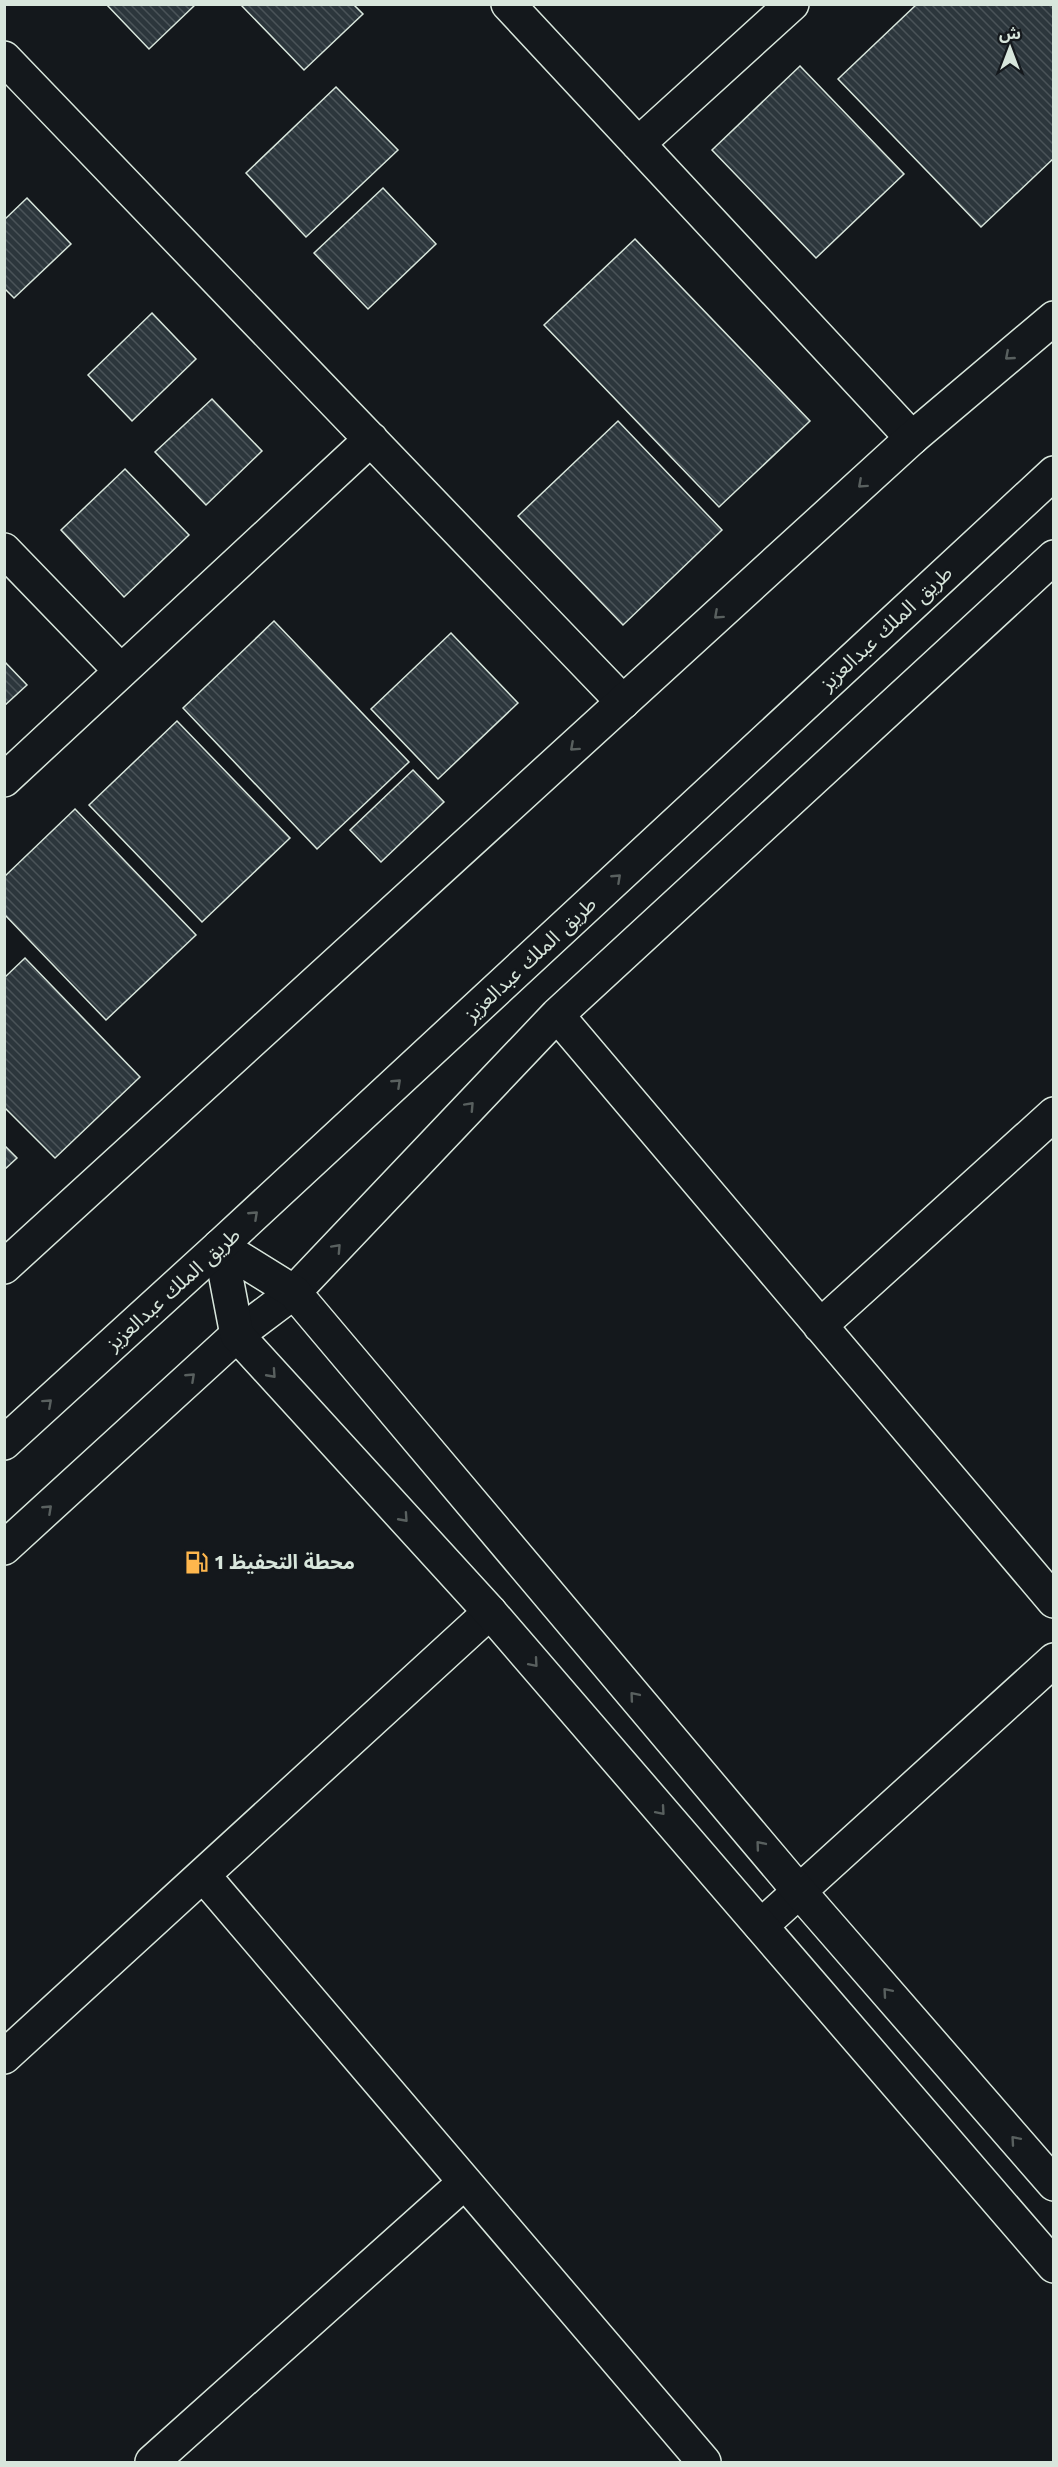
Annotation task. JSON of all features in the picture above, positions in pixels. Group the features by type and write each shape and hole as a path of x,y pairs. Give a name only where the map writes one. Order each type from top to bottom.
{"main road":[{"path":"508,4 912,438"},
{"path":"638,144 792,4"},
{"path":"4,58 623,702"},
{"path":"4,1267 912,438 1053,318"},
{"path":"4,780 371,439"},
{"name":"طريق الملك عبدالعزيز","path":"4,1443 220,1246 1053,473"},
{"path":"4,549 121,671"},
{"path":"4,1548 237,1335 294,1292 556,1015 1053,557"},
{"path":"556,1015 1053,1601"},
{"path":"820,1326 1053,1114"},
{"path":"220,1246 294,1292 799,1891 1051,2176"},
{"path":"220,1246 237,1335 490,1612 1053,2266"},
{"path":"4,2058 490,1612"},
{"path":"761,1926 1053,1660"},
{"path":"203,1875 704,2463"},
{"path":"152,2463 465,2181"}],"building":[{"path":"106,4 196,4 149,49"},
{"path":"240,4 353,4 363,14 304,70"},
{"path":"917,4 1054,4 1054,158 981,227 838,79"},
{"path":"800,66 904,174 816,258 712,150"},
{"path":"336,87 398,150 306,237 246,173"},
{"path":"383,188 436,244 368,309 314,253"},
{"path":"27,198 71,244 14,298 4,288 4,220"},
{"path":"635,239 810,421 719,507 544,325"},
{"path":"152,313 196,359 132,421 88,375"},
{"path":"212,399 262,451 206,505 155,452"},
{"path":"618,421 722,530 623,625 518,516"},
{"path":"125,469 189,535 124,597 61,530"},
{"path":"274,621 409,762 317,849 183,708"},
{"path":"451,633 518,703 438,779 371,709"},
{"path":"4,661 27,685 4,706"},
{"path":"177,721 290,838 202,922 89,805"},
{"path":"413,770 444,802 381,862 350,830"},
{"path":"75,809 196,935 106,1020 4,914 4,877"},
{"path":"25,958 140,1077 55,1158 4,1107 4,978"},
{"path":"4,1145 17,1158 4,1170"}],"place":[{"name":"محطة التحفيظ 1","path":"197,1562"}]}
